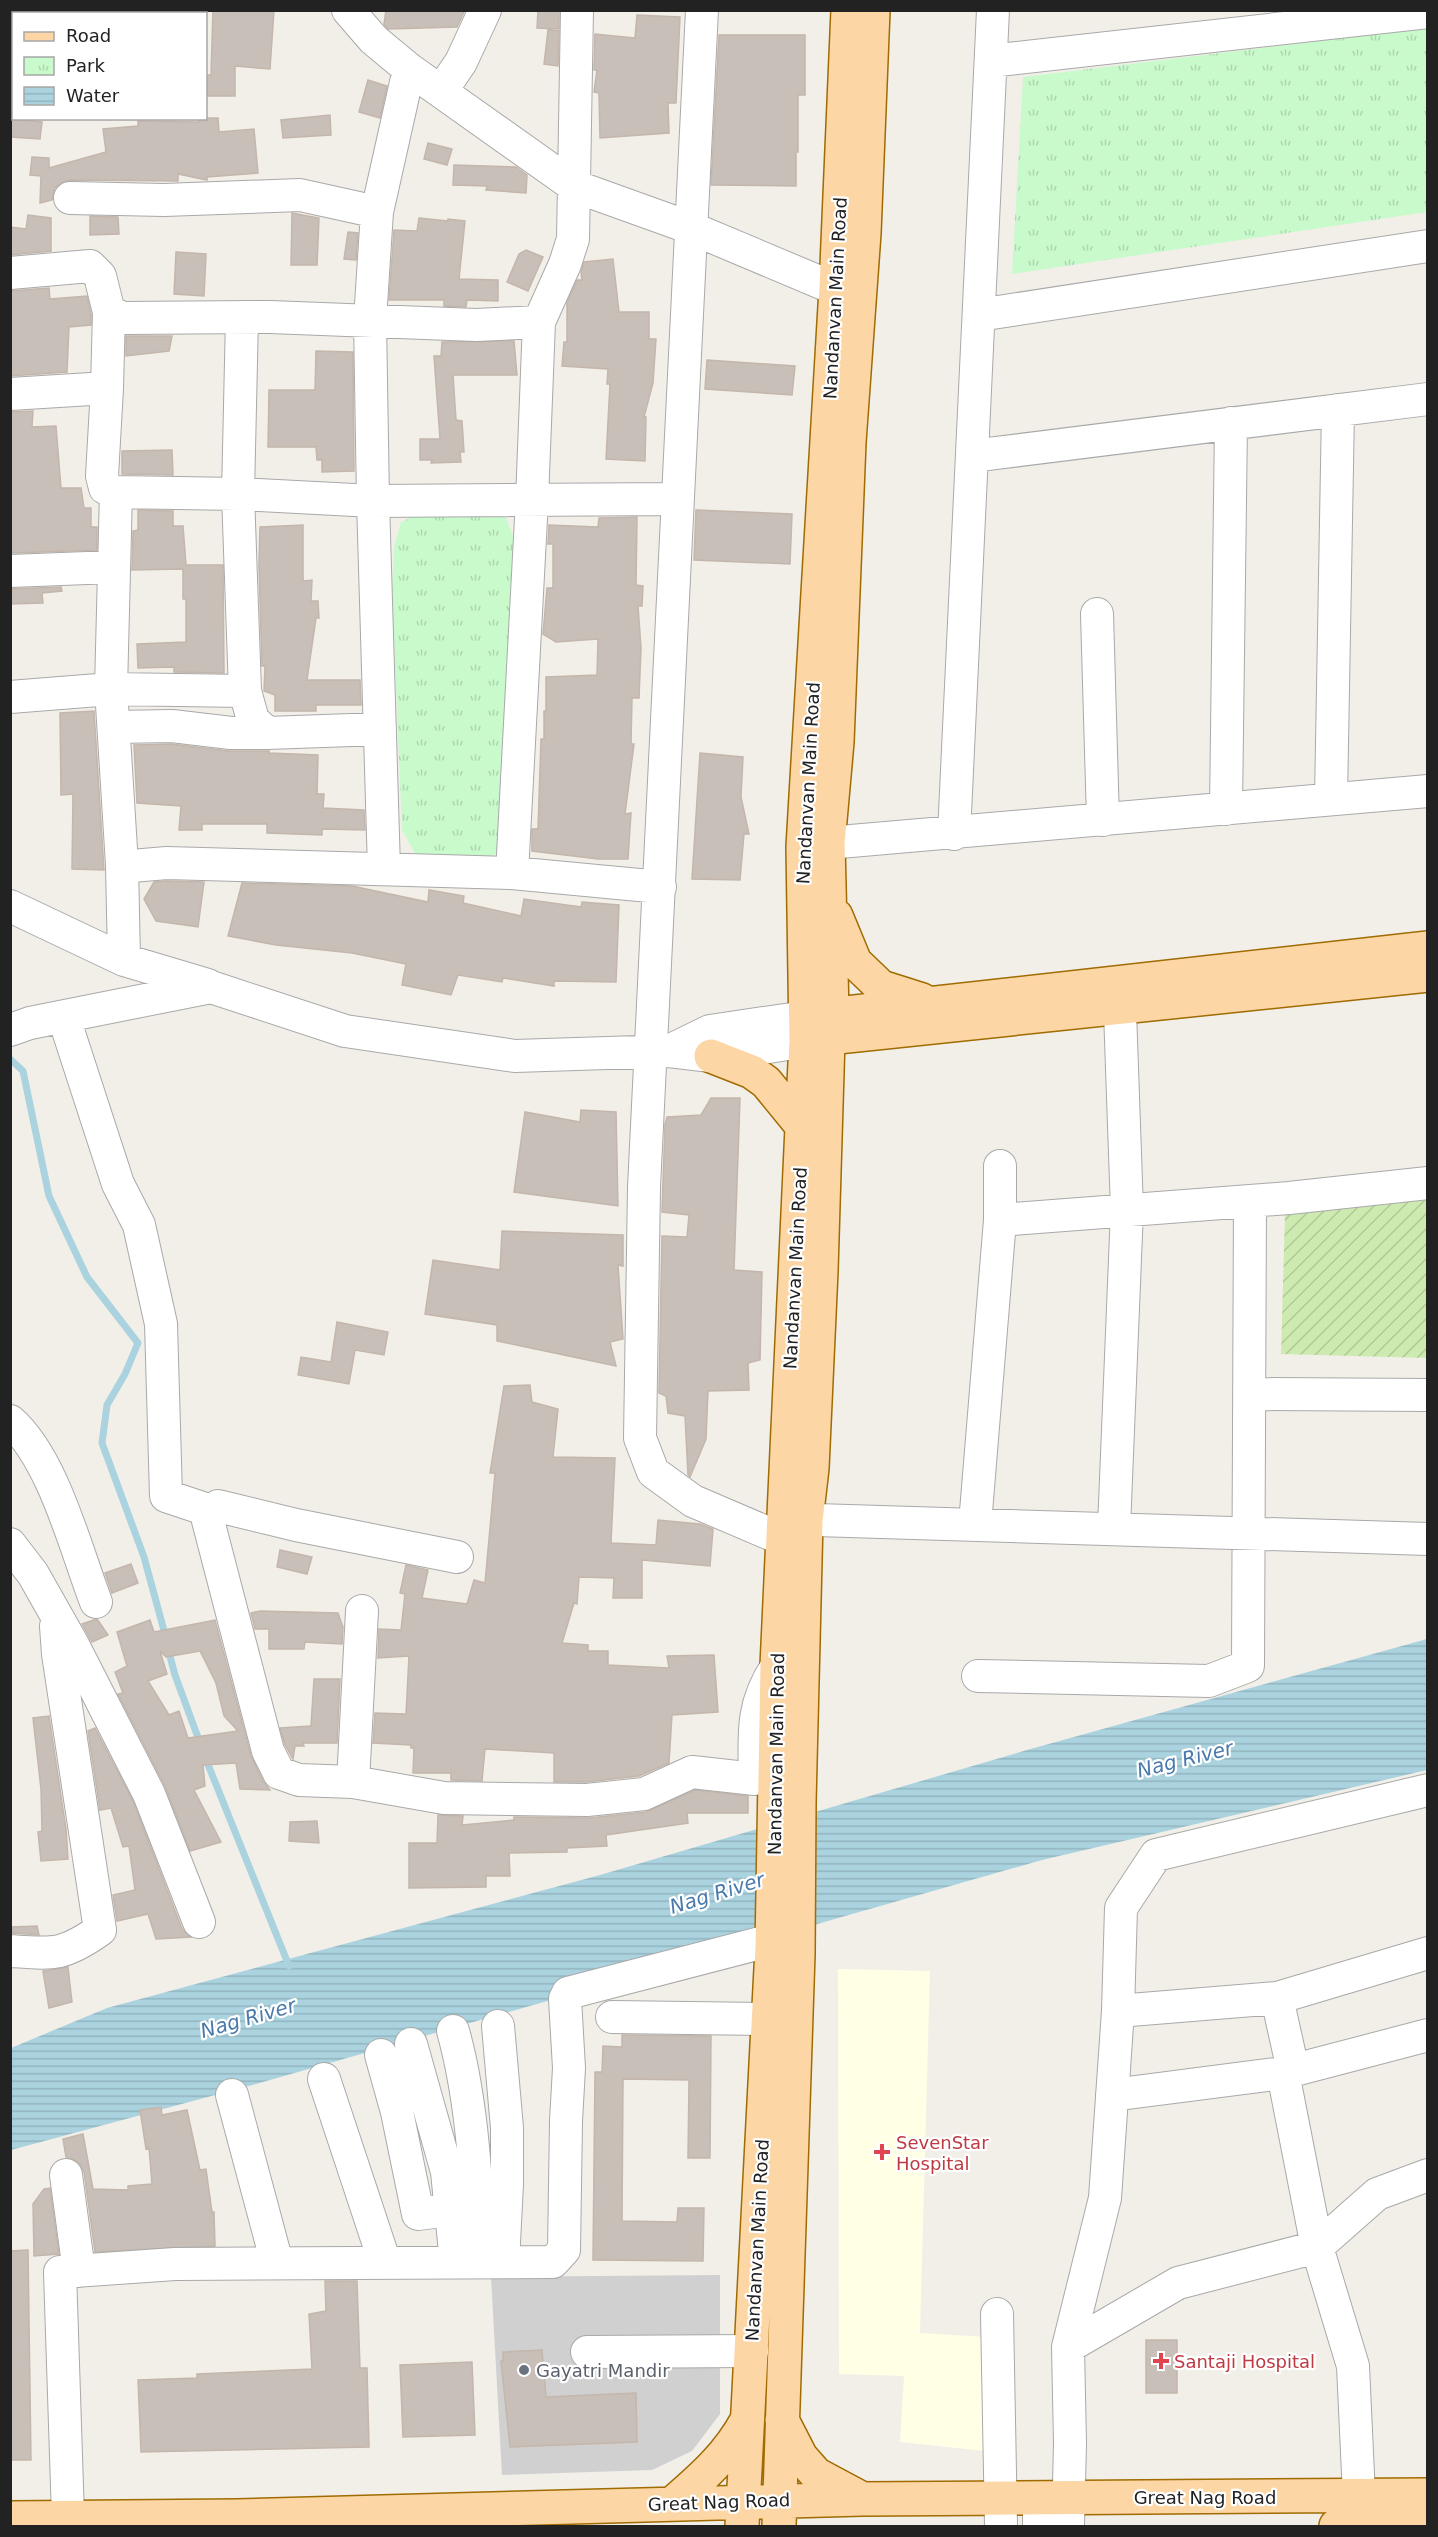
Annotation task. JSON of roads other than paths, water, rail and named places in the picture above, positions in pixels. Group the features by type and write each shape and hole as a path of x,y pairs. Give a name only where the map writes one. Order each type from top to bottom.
{"main road":[{"name":"Nandanvan Main Road","path":"743,2514 769,2019 781,1947 787,1803 777,1666 791,1526 802,1126 818,1028 803,847 836,289 848,10"},
{"path":"787,1803 791,1526 812,1468 821,1271 818,1028 830,901 828,843 837,742 849,442 864,233 873,10"},
{"path":"830,901 855,962 881,987 930,1003"},
{"path":"818,1028 1120,995 1428,948"},
{"path":"818,1028 930,1003 1120,995 1428,975"},
{"path":"711,1056 752,1072 765,1082 802,1126"},
{"path":"779,2513 781,1947"},
{"path":"781,2418 801,2457 816,2474 862,2499"},
{"path":"673,2503 711,2469 733,2445 748,2419"},
{"name":"Great Nag Road","path":"10,2518 237,2516 673,2503 743,2514 779,2513 862,2499 1001,2512 1054,2512 1359,2496 1428,2495"},
{"path":"1336,2526 1428,2524"}],"street":[{"path":"348,10 374,40 409,69 442,90 574,186 691,228 836,289"},
{"path":"442,90 461,62 485,10"},
{"path":"512,873 539,322 565,264 573,238 577,10"},
{"path":"702,10 660,888 661,1052 644,1187 640,1438 653,1472 693,1501 791,1526 975,1524 1428,1539"},
{"path":"954,834 993,10"},
{"path":"991,60 1428,12"},
{"path":"384,869 370,320 376,212 409,69"},
{"path":"70,198 164,200 300,195 376,212"},
{"path":"979,315 1428,246"},
{"path":"10,273 90,266 100,276 109,312 102,476 105,488 116,492 238,494 373,501 678,500"},
{"path":"109,312 123,318 242,317 476,325 539,322"},
{"path":"242,317 238,494 245,692 253,720 267,734"},
{"path":"10,394 107,388"},
{"path":"972,456 1428,399"},
{"path":"1332,799 1338,410"},
{"path":"1226,809 1231,423"},
{"path":"116,492 111,689 122,865 124,960"},
{"path":"10,572 113,567"},
{"path":"1097,614 1103,820"},
{"path":"10,697 111,689 245,692"},
{"path":"114,727 172,726 231,734 380,729"},
{"path":"828,843 954,834 1428,791"},
{"path":"122,865 131,867 167,863 512,873 660,888"},
{"path":"10,906 124,960 345,1031 390,1038 515,1056 661,1052 711,1056 818,1028"},
{"path":"20,1027 211,987"},
{"path":"1114,1528 1127,1210 1120,995"},
{"path":"64,1018 118,1184 139,1225 161,1324 166,1496 205,1509 268,1751 279,1773 299,1780 353,1782 444,1798 587,1800 644,1794 692,1772 755,1779 754,1718 765,1684 777,1666"},
{"path":"661,1052 710,1031 818,1028"},
{"path":"975,1524 1000,1220 1000,1166"},
{"path":"1000,1220 1250,1201 1428,1183"},
{"path":"978,1676 1209,1681 1248,1666 1250,1201"},
{"path":"1249,1394 1428,1395"},
{"path":"10,1421 21,1431 51,1483 96,1602"},
{"path":"218,1506 296,1525 458,1557"},
{"path":"10,1544 33,1574 55,1613 149,1794 199,1922"},
{"path":"353,1782 362,1611"},
{"path":"10,1951 51,1954 75,1947 100,1930 58,1654 55,1613"},
{"path":"1054,2512 1068,2346 1105,2198 1118,2011 1121,1908 1156,1855 1428,1790"},
{"path":"69,2517 60,2272 175,2264 553,2262 564,2250 566,2121 570,2068 565,1999 568,1993 781,1947"},
{"path":"1118,2011 1277,1998 1428,1953"},
{"path":"1277,1998 1317,2247 1353,2366 1359,2496"},
{"path":"612,2017 769,2019"},
{"path":"480,2262 507,2184 507,2128 498,2025"},
{"path":"453,2031 462,2064 475,2174 480,2262"},
{"path":"1112,2095 1288,2071 1428,2035"},
{"path":"411,2044 447,2172 450,2210 480,2262"},
{"path":"381,2055 397,2112 418,2214 450,2210"},
{"path":"324,2079 385,2263"},
{"path":"232,2095 277,2263"},
{"path":"66,2175 79,2271"},
{"path":"1068,2346 1112,2323 1178,2283 1317,2247 1377,2194 1428,2175"},
{"path":"997,2314 1001,2512"},
{"path":"587,2352 752,2350"}],"water":[{"name":"Nag River","path":"1427,1639 1427,1770 1042,1860 263,2082 11,2150 11,2048 107,2008 600,1875 1027,1750"}],"waterway":[{"path":"10,1059 23,1071 49,1196 87,1277 138,1343 125,1374 107,1405 102,1443 144,1557 166,1638"},
{"path":"168,1649 200,1743"},
{"path":"205,1757 289,1966"}],"place":[{"name":"SevenStar Hospital","path":"882,2152"},
{"name":"Santaji Hospital","path":"1161,2361"},
{"name":"Gayatri Mandir","path":"524,2370"}]}
